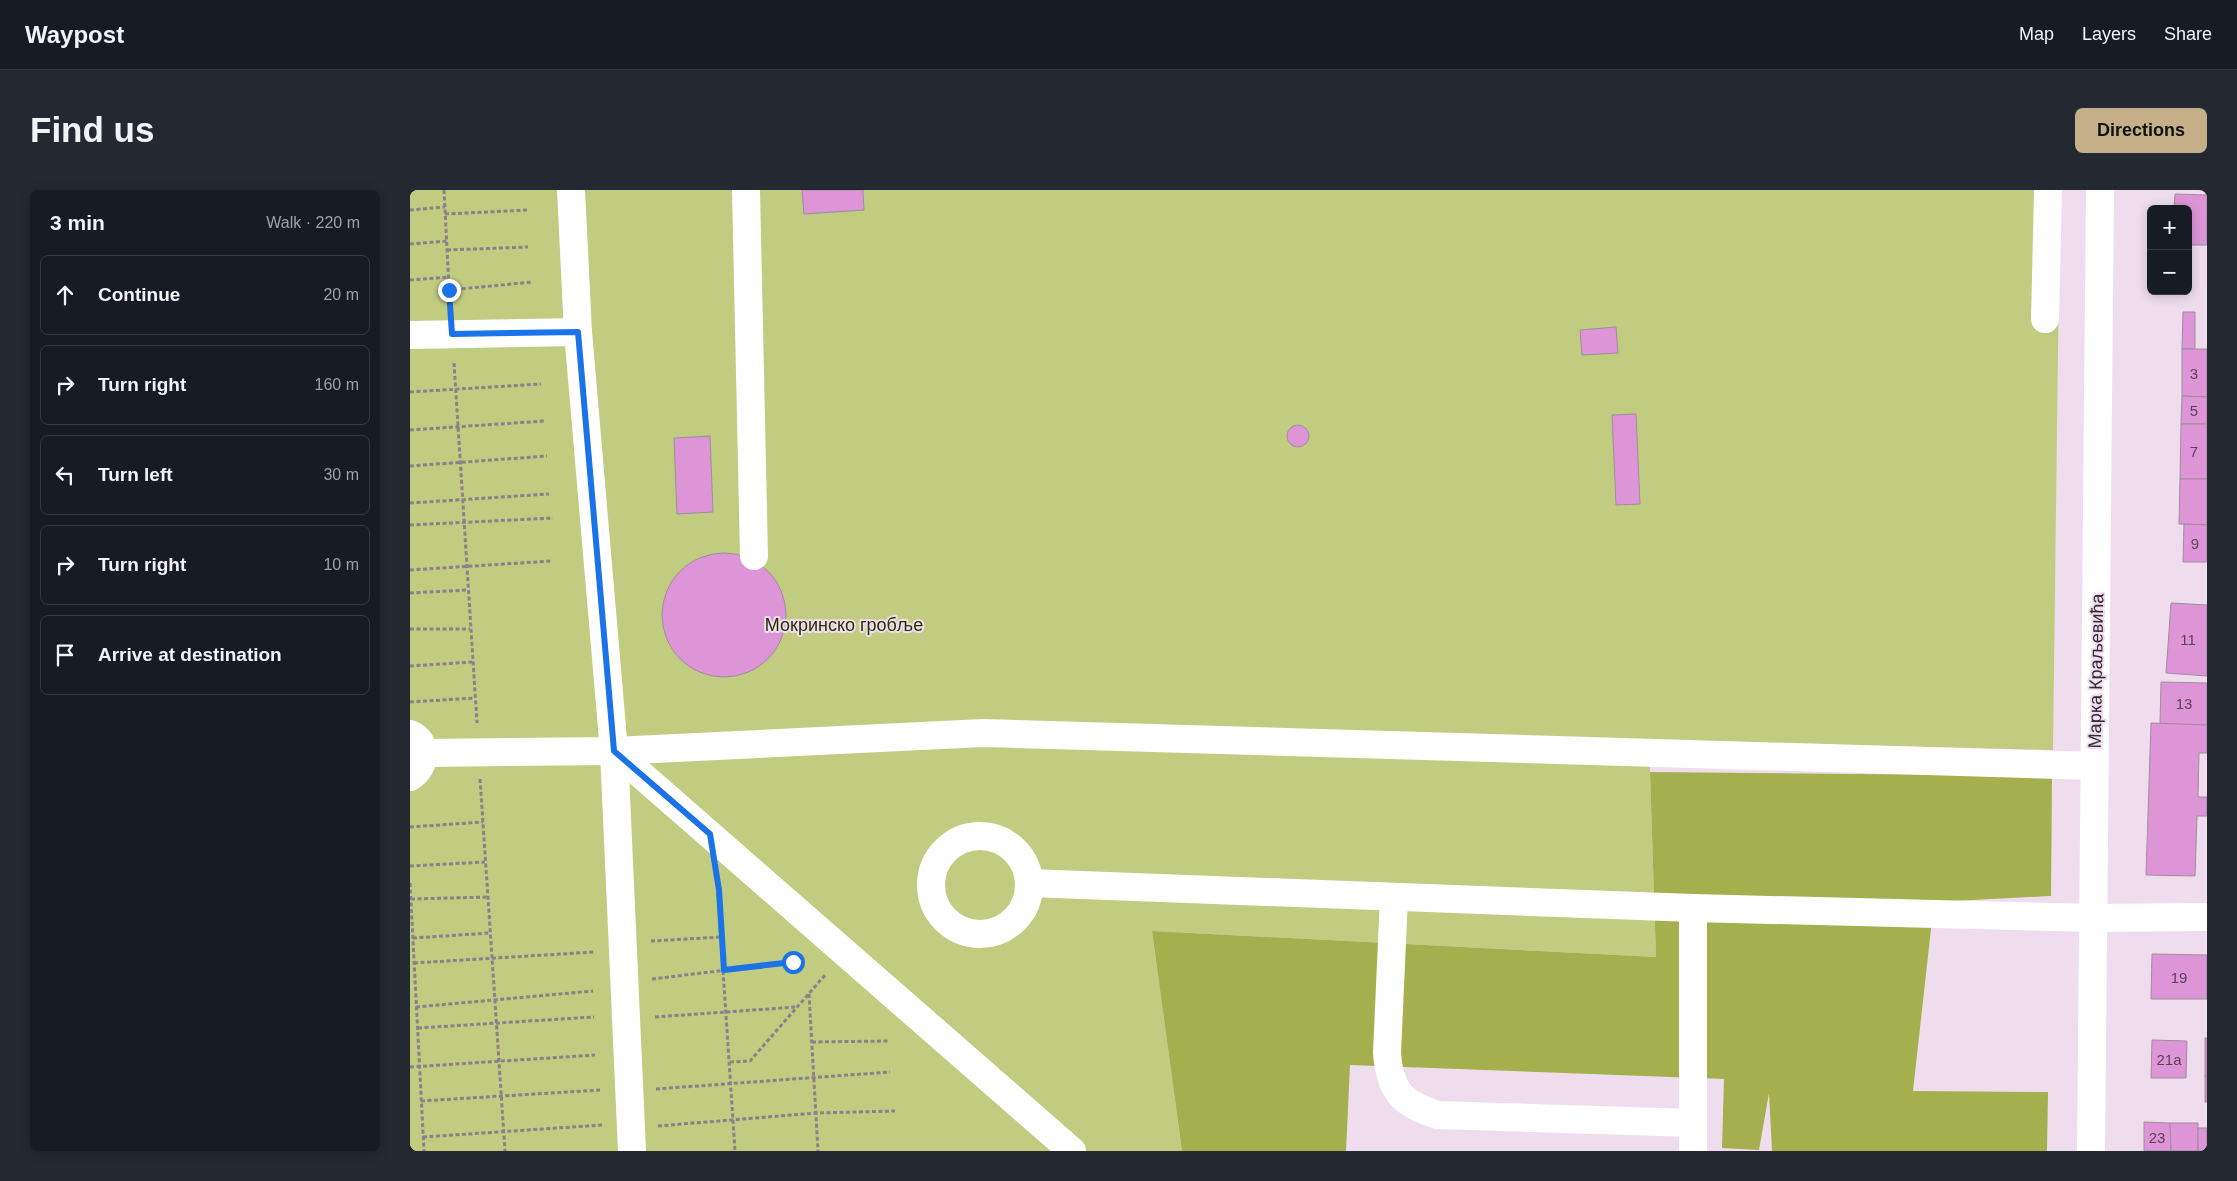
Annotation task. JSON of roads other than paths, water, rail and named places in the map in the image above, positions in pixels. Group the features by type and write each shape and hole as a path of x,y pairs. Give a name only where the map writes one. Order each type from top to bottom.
{"main road":[{"path":"570,190 578,332 614,751 632,1151"},
{"path":"746,190 754,556"},
{"path":"2045,319 2048,190"},
{"name":"Марка Краљевића","path":"2091,1151 2100,190"},
{"path":"410,335 578,332"},
{"path":"410,777 418,771 422,764 417,744 478,753 614,751 984,733 2095,766"},
{"path":"614,751 1072,1151"},
{"path":"1029,883 1693,908 2094,918 2207,917"},
{"path":"1394,897 1387,1053 1388,1070 1393,1086 1400,1096 1417,1108 1437,1115 1693,1123"},
{"path":"1693,908 1693,1151"}],"park label":[{"name":"Мокринско гробље","path":"844,625"}]}
